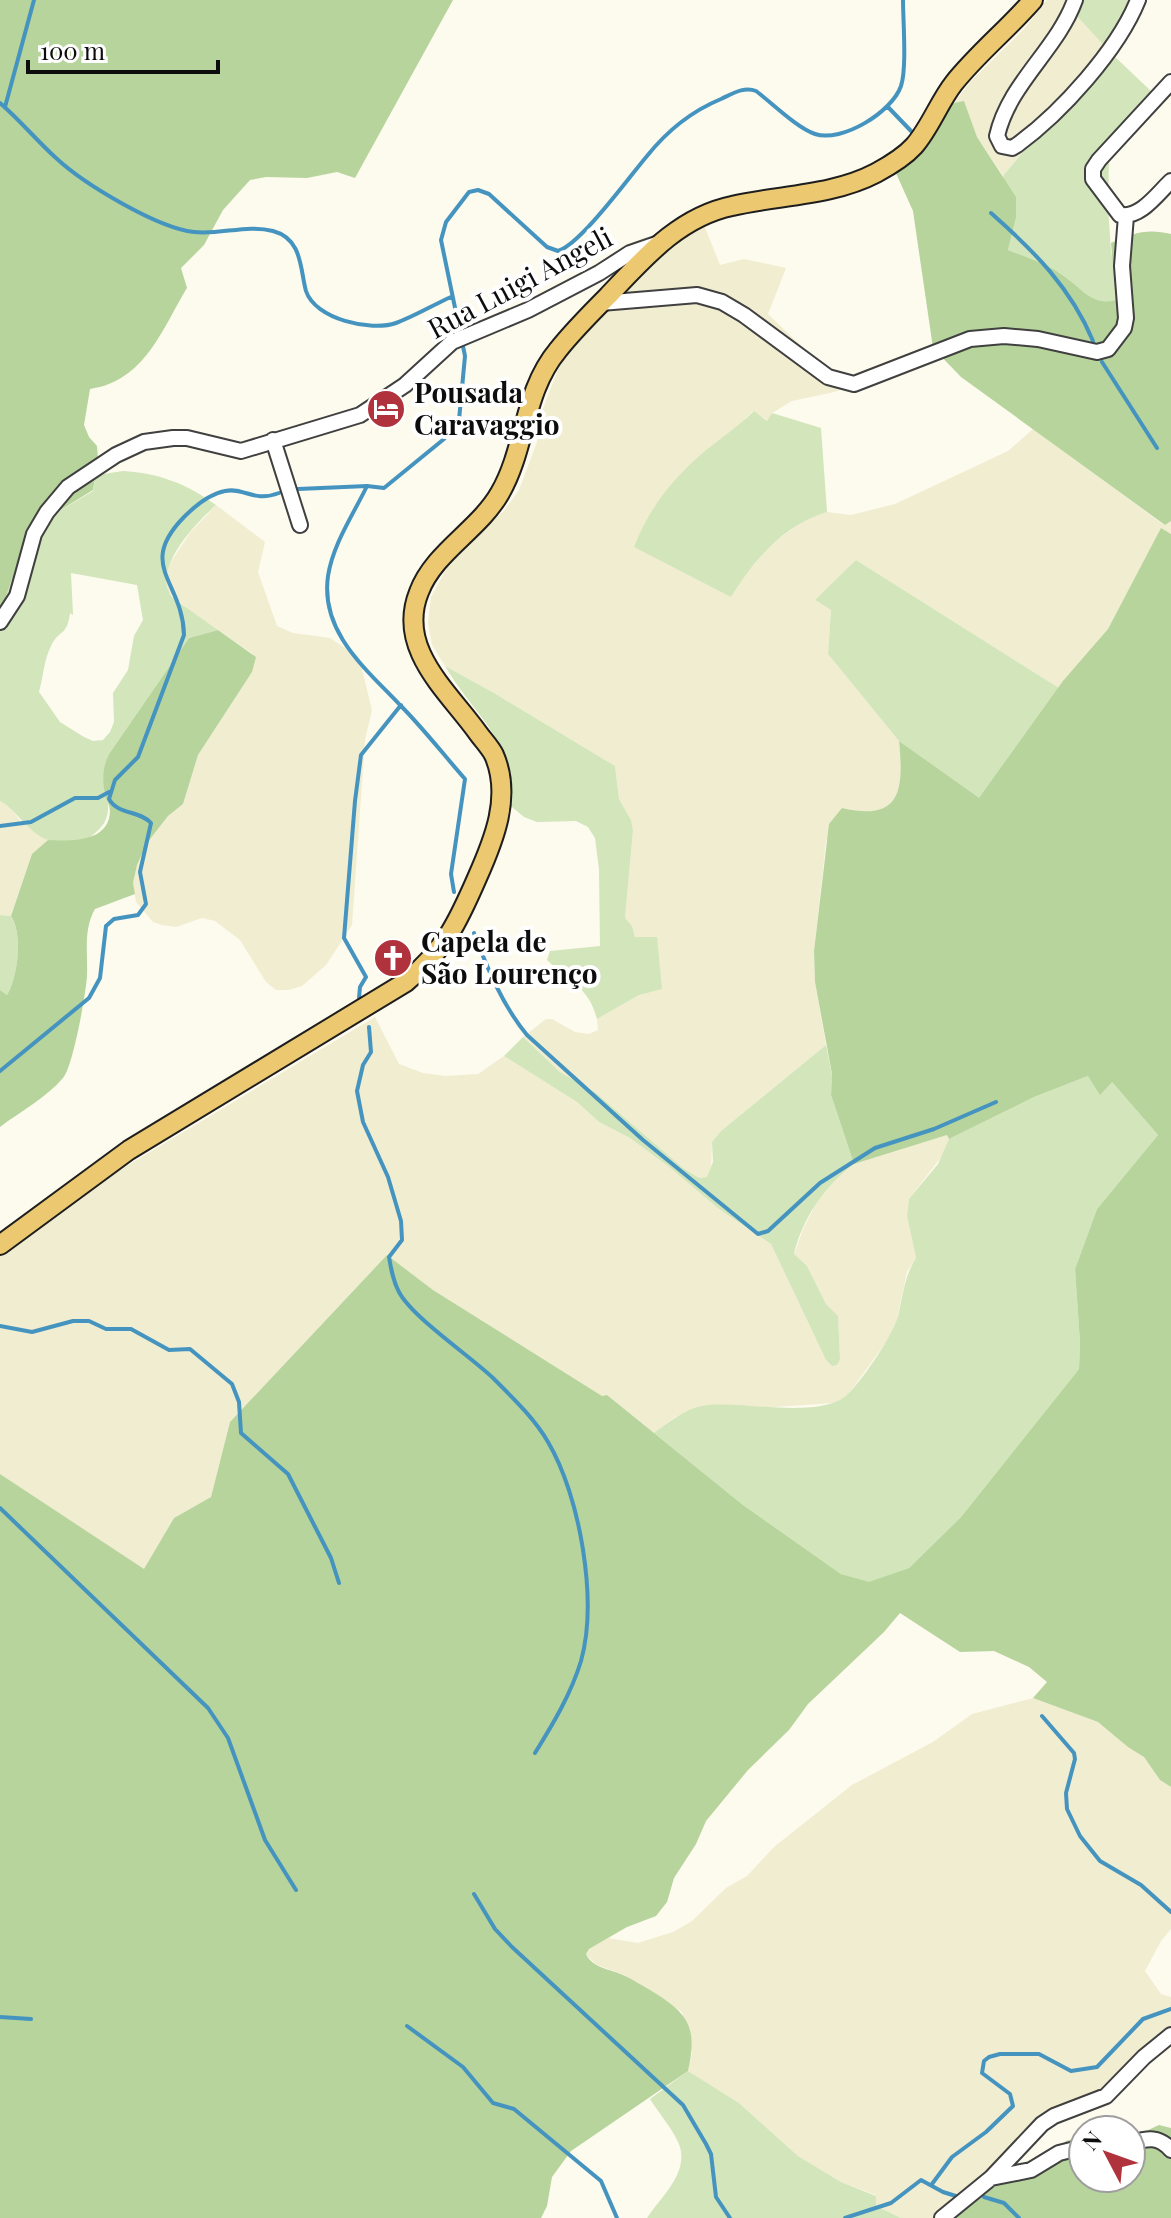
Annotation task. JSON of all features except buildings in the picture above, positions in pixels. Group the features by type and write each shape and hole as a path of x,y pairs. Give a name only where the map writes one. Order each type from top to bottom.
{"main road":[{"path":"0,1245 129,1150 406,982 440,950 455,927 496,835 500,810 499,779 494,755 430,672 419,652 413,629 413,612 419,590 433,568 500,494 542,373 556,351 601,303 660,242 682,226 729,206 856,183 896,161 914,146 954,83 1033,0"}],"street":[{"path":"1075,0 1057,33 1016,91 999,128 997,136 1002,146 1012,148 1017,145 1051,115 1115,45 1138,0"},
{"path":"1171,82 1093,169 1093,179 1120,215 1126,216 1139,212 1171,181"},
{"path":"601,303 697,295 722,302 828,377 854,384 970,339 1004,336 1038,339 1097,352 1108,349 1124,328 1122,266 1126,216"},
{"name":"Rua Luigi Angeli","path":"0,622 17,596 34,534 47,512 68,487 116,455 144,442 187,438 241,451 254,449 273,440 360,415 405,385 452,342 563,292 630,253 660,242"},
{"path":"273,440 300,525"},
{"path":"942,2218 991,2178 1042,2124 1054,2116 1106,2096 1144,2057 1171,2035"},
{"path":"1147,2139 1159,2139 1171,2150"},
{"path":"991,2178 1031,2170 1067,2151"}],"shaded area":[{"path":"1047,0 1081,0 1112,54 1003,176 977,137 964,102 954,103"},
{"path":"704,225 720,265 744,259 786,268 768,314 817,361 852,380 848,387 834,392 792,401 772,413 768,421 753,411 745,419 731,597 770,545 806,519 827,512 851,515 895,504 1008,451 1033,429 1164,525 1171,521 1171,534 1162,529 1108,629 1059,688 856,560 816,601 831,610 828,654 899,741 900,785 894,801 881,811 862,813 842,808 826,842 814,951 815,982 826,1045 721,1131 712,1142 711,1171 707,1177 699,1178 683,1168 596,1093 560,1072 523,1037 546,1019 552,1019 575,1032 589,1034 598,1030 597,1019 639,995 635,937 632,926 625,918 633,830 619,799 615,766 445,666 432,645 428,623 431,597 448,566 467,542 503,512 519,490 537,442 541,414 560,365 576,343 670,247"},
{"path":"216,505 265,542 258,572 277,626 293,633 330,638 359,657 372,710 365,740 352,925 326,965 302,986 289,990 276,990 266,982 240,940 215,921 202,918 176,927 153,922 136,902 133,883 147,843 168,816 183,804 198,755 252,672 253,654 168,592 165,574 170,563 190,533"},
{"path":"0,801 7,803 21,822 48,840 32,854 11,916 0,915"},
{"path":"375,1017 399,1064 423,1073 445,1076 478,1074 504,1056 577,1102 599,1122 630,1138 719,1209 771,1244 826,1360 832,1366 840,1359 838,1317 826,1304 807,1266 794,1255 803,1229 821,1194 836,1177 854,1164 947,1135 949,1139 945,1152 909,1199 907,1216 916,1258 907,1272 897,1319 889,1338 847,1396 834,1403 774,1407 703,1406 675,1417 654,1433 607,1395 602,1396 433,1290 387,1255 230,1422 211,1497 174,1518 144,1570 0,1474 0,1252 65,1203"},
{"path":"1033,1698 1098,1722 1144,1757 1160,1780 1171,1787 1171,1929 1145,1971 1161,1994 1171,1997 1171,2037 1117,2084 1069,2103 947,2218 901,2218 876,2206 876,2195 841,2182 798,2156 739,2103 688,2071 692,2053 682,2012 624,1975 597,1965 586,1955 589,1949 608,1938 638,1943 673,1932 692,1921 726,1888 747,1876 774,1847 852,1785 933,1742 972,1714"}],"green space":[{"path":"0,0 453,0 355,178 337,172 307,178 266,177 250,180 223,210 204,245 181,268 187,288 150,351 125,376 90,389 84,425 97,446 93,490 46,519 22,570 12,579 0,613"},
{"path":"1081,0 1146,0 1135,22 1112,54 1076,15"},
{"path":"1112,54 1153,93 1109,158 1111,252 1122,299 1103,302 1089,296 1055,270 1008,250 1016,218 1003,176"},
{"path":"964,101 977,137 1016,197 1016,218 1008,250 1055,270 1089,296 1112,301 1122,298 1113,266 1111,243 1140,232 1171,234 1171,521 1165,525 961,377 933,348 913,211 895,171 954,103"},
{"path":"754,411 767,421 772,413 821,428 827,512 797,525 772,545 731,597 634,547 647,519 672,483"},
{"path":"123,471 161,477 194,491 216,505 178,548 167,575 167,587 173,598 218,630 189,638 109,754 105,776 108,806 103,825 86,839 51,841 34,832 0,801 0,613 12,579 22,570 46,519 93,491 95,479","holes":["71,573 137,585 143,620 134,636 128,670 113,693 114,722 110,732 103,740 93,741 60,722 39,692 47,657 54,641 65,630 70,613 73,615"]},
{"path":"1161,528 1171,534 1171,1787 1160,1780 1144,1757 1098,1722 1033,1698 1047,1682 1029,1667 994,1651 960,1652 900,1613 808,1704 789,1730 748,1770 706,1821 696,1844 674,1878 667,1902 656,1916 627,1927 589,1949 586,1954 597,1965 630,1978 673,2006 687,2022 692,2043 691,2056 688,2071 571,2151 552,2177 547,2206 541,2218 0,2218 0,1474 144,1569 174,1518 211,1497 230,1422 387,1255 433,1290 602,1396 607,1395 743,1505 841,1574 869,1582 909,1568 961,1517 1079,1369 1075,1269 1097,1209 1158,1135 1112,1082 1100,1095 1088,1076 1034,1097 949,1139 947,1135 854,1164 831,1095 832,1074 815,982 814,951 829,824 842,808 876,810 887,806 894,798 899,787 899,741 979,798 1063,681 1108,629"},
{"path":"856,560 1059,688 979,799 899,741 828,654 831,610 815,600"},
{"path":"218,630 256,657 252,672 198,755 183,804 168,816 147,843 137,865 133,883 135,894 95,909 91,917 87,933 84,998 67,1071 49,1092 0,1127 0,990 7,995 14,977 18,944 11,916 32,854 48,840 87,838 103,829 110,810 103,781 109,754 189,638"},
{"path":"445,666 615,766 619,799 633,830 625,918 632,926 635,937 657,937 662,989 639,995 597,1019 589,999 547,960 550,951 600,946 599,869 595,838 588,827 576,821 537,822 524,817 512,807 506,761 499,745"},
{"path":"0,915 11,916 18,944 16,967 7,995 0,990"},
{"path":"523,1037 560,1072 596,1093 683,1168 699,1178 707,1177 713,1162 712,1142 721,1131 826,1045 832,1075 831,1095 854,1164 843,1172 816,1204 794,1254 807,1266 826,1304 838,1316 840,1359 837,1365 832,1366 826,1360 771,1244 719,1209 630,1138 599,1122 577,1102 504,1056"},
{"path":"1088,1076 1112,1082 1158,1135 1097,1209 1075,1269 1079,1369 961,1517 909,1568 869,1583 841,1574 743,1505 654,1433 682,1413 702,1406 799,1408 835,1402 848,1394 895,1325 906,1279 916,1258 907,1216 909,1199 938,1164 949,1139 1034,1097"},
{"path":"688,2071 739,2103 798,2156 841,2182 876,2196 876,2206 901,2218 647,2218 677,2176 681,2157 675,2135 650,2099"},
{"path":"1159,2125 1171,2128 1171,2218 947,2218 978,2185 1027,2171 1067,2141 1067,2194 1147,2194 1147,2131"}],"waterway":[{"path":"5,107 34,0"},
{"path":"298,489 384,488 444,439 459,420 465,356 441,240 446,222 469,192 478,190 489,194 547,247 558,251 591,224 672,130 700,109 734,93 747,89 756,91 793,121 815,134 826,136 852,130 888,106 901,86 903,0"},
{"path":"0,103 68,168 141,214 194,232 263,229 283,235 295,248 311,301 332,316 359,324 385,325 396,323 451,297"},
{"path":"888,107 911,131"},
{"path":"991,213 1050,271 1074,304 1093,341"},
{"path":"1102,362 1157,448"},
{"path":"367,486 331,564 327,596 331,615 338,632 360,663 465,779 451,874 454,892"},
{"path":"0,1071 89,998 100,978 106,926 114,919 138,915 146,904 140,872 151,823 118,808 109,799 115,780 138,757 184,635 182,616 163,562 170,534 193,509 219,493 232,490 256,496 279,493"},
{"path":"359,998 360,987 366,977 344,938 361,755 401,705"},
{"path":"0,826 31,822 75,798 98,798 109,792"},
{"path":"474,933 496,986 527,1035 643,1140 758,1234 768,1231 820,1183 875,1148 934,1129 996,1102"},
{"path":"369,1027 371,1052 363,1065 357,1091 363,1122 388,1177 401,1221 402,1240 389,1257 397,1288 416,1313 493,1378 537,1425 559,1464 577,1519 586,1579 586,1636 572,1685 535,1753"},
{"path":"0,1326 32,1332 73,1321 89,1321 106,1329 131,1329 169,1350 190,1349 232,1384 239,1402 241,1433 288,1474 331,1558 339,1583"},
{"path":"0,1508 208,1708 228,1738 265,1840 296,1890"},
{"path":"1042,1716 1074,1753 1066,1793 1067,1809 1080,1836 1100,1861 1141,1885 1171,1912"},
{"path":"474,1894 495,1929 512,1947 683,2105 711,2154 716,2197 730,2218"},
{"path":"932,2184 952,2157 986,2132 1013,2106 1010,2094 982,2073 984,2061 989,2057 1039,2054 1071,2071 1097,2067 1143,2019 1171,2009"},
{"path":"0,2017 31,2019"},
{"path":"407,2026 463,2067 493,2103 514,2109 601,2181 617,2218"},
{"path":"845,2218 891,2203 921,2180 959,2197"},
{"path":"984,2197 1004,2203 1019,2218"}],"place":[{"name":"Pousada Caravaggio","path":"386,409"},
{"name":"Capela de São Lourenço","path":"393,958"}]}
